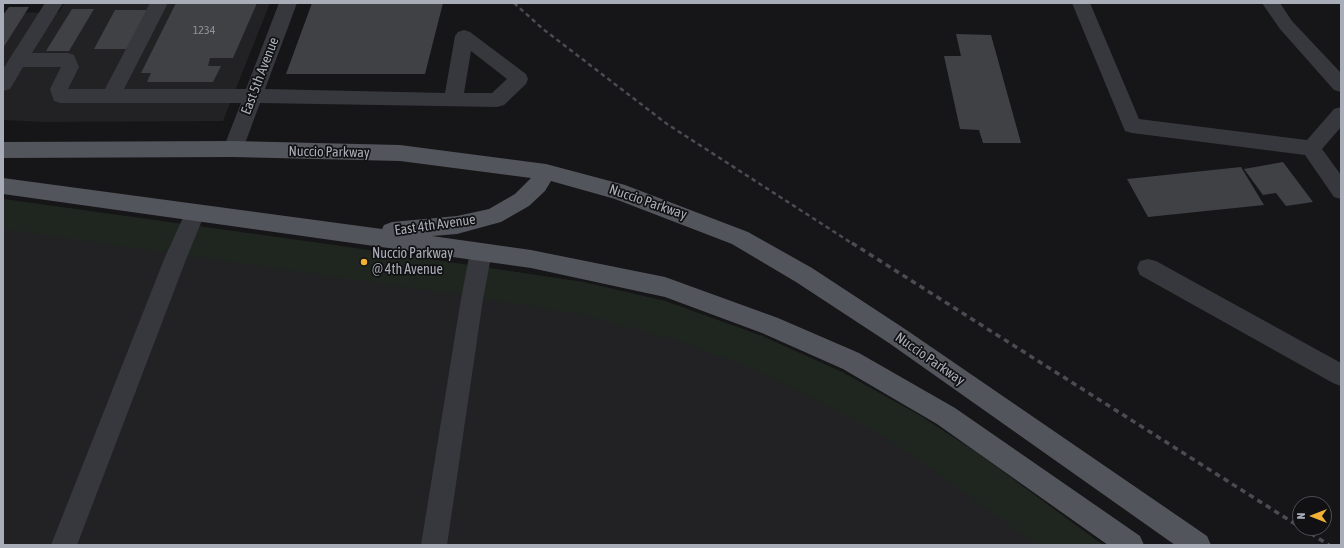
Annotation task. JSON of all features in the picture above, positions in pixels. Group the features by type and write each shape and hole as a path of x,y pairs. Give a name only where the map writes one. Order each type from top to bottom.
{"main road":[{"name":"Nuccio Parkway","path":"3,150 233,150 400,153 546,172 618,191 740,238 773,257 897,336 1198,545"},
{"name":"East 4th Avenue","path":"356,235 457,225 494,216 522,200 538,185 546,172"},
{"path":"3,186 531,259 665,287 770,325 851,361 946,416 1131,545"}],"street":[{"path":"3,84 54,3"},
{"path":"111,96 159,3"},
{"name":"East 5th Avenue","path":"233,150 288,3"},
{"path":"1082,3 1132,126 1311,148 1341,191"},
{"path":"1271,3 1286,25 1341,85"},
{"path":"18,60 68,60 70,67 59,89 61,96 253,96 453,100"},
{"path":"1311,148 1341,114"},
{"path":"64,545 176,257 195,213"},
{"path":"434,545 472,299 481,252"},
{"path":"1148,268 1341,375"}],"shaded area":[{"path":"65,3 270,3 223,121 44,122 3,120 3,13 59,12"},
{"path":"3,199 348,247 583,282 665,301 762,336 842,372 919,415 976,452 1103,545 3,545"},
{"path":"3,199 348,247 583,282 665,301 762,336 842,372 919,415 976,452 1103,545 1037,545 908,452 857,421 758,371 682,342 583,315 468,296 3,229"}],"building":[{"path":"176,3 257,3 233,58 210,58 208,66 221,66 213,82 147,82 151,73 141,73"},
{"path":"312,3 443,3 425,74 286,74"},
{"path":"9,7 29,7 3,48 3,15"},
{"path":"72,9 94,9 69,51 46,51"},
{"path":"115,10 149,10 128,49 94,49"},
{"path":"956,34 991,35 1021,143 983,143 979,130 960,129 944,56 961,56"},
{"path":"1283,162 1313,202 1286,206 1276,193 1263,195 1244,169"},
{"path":"1241,167 1264,205 1148,217 1127,179"}],"railway":[{"path":"514,3 543,29 667,124 853,244"},
{"path":"852,243 1292,522"},
{"path":"1315,536 1329,545"}],"place":[{"name":"Nuccio Parkway @ 4th Avenue","path":"364,262"}]}
